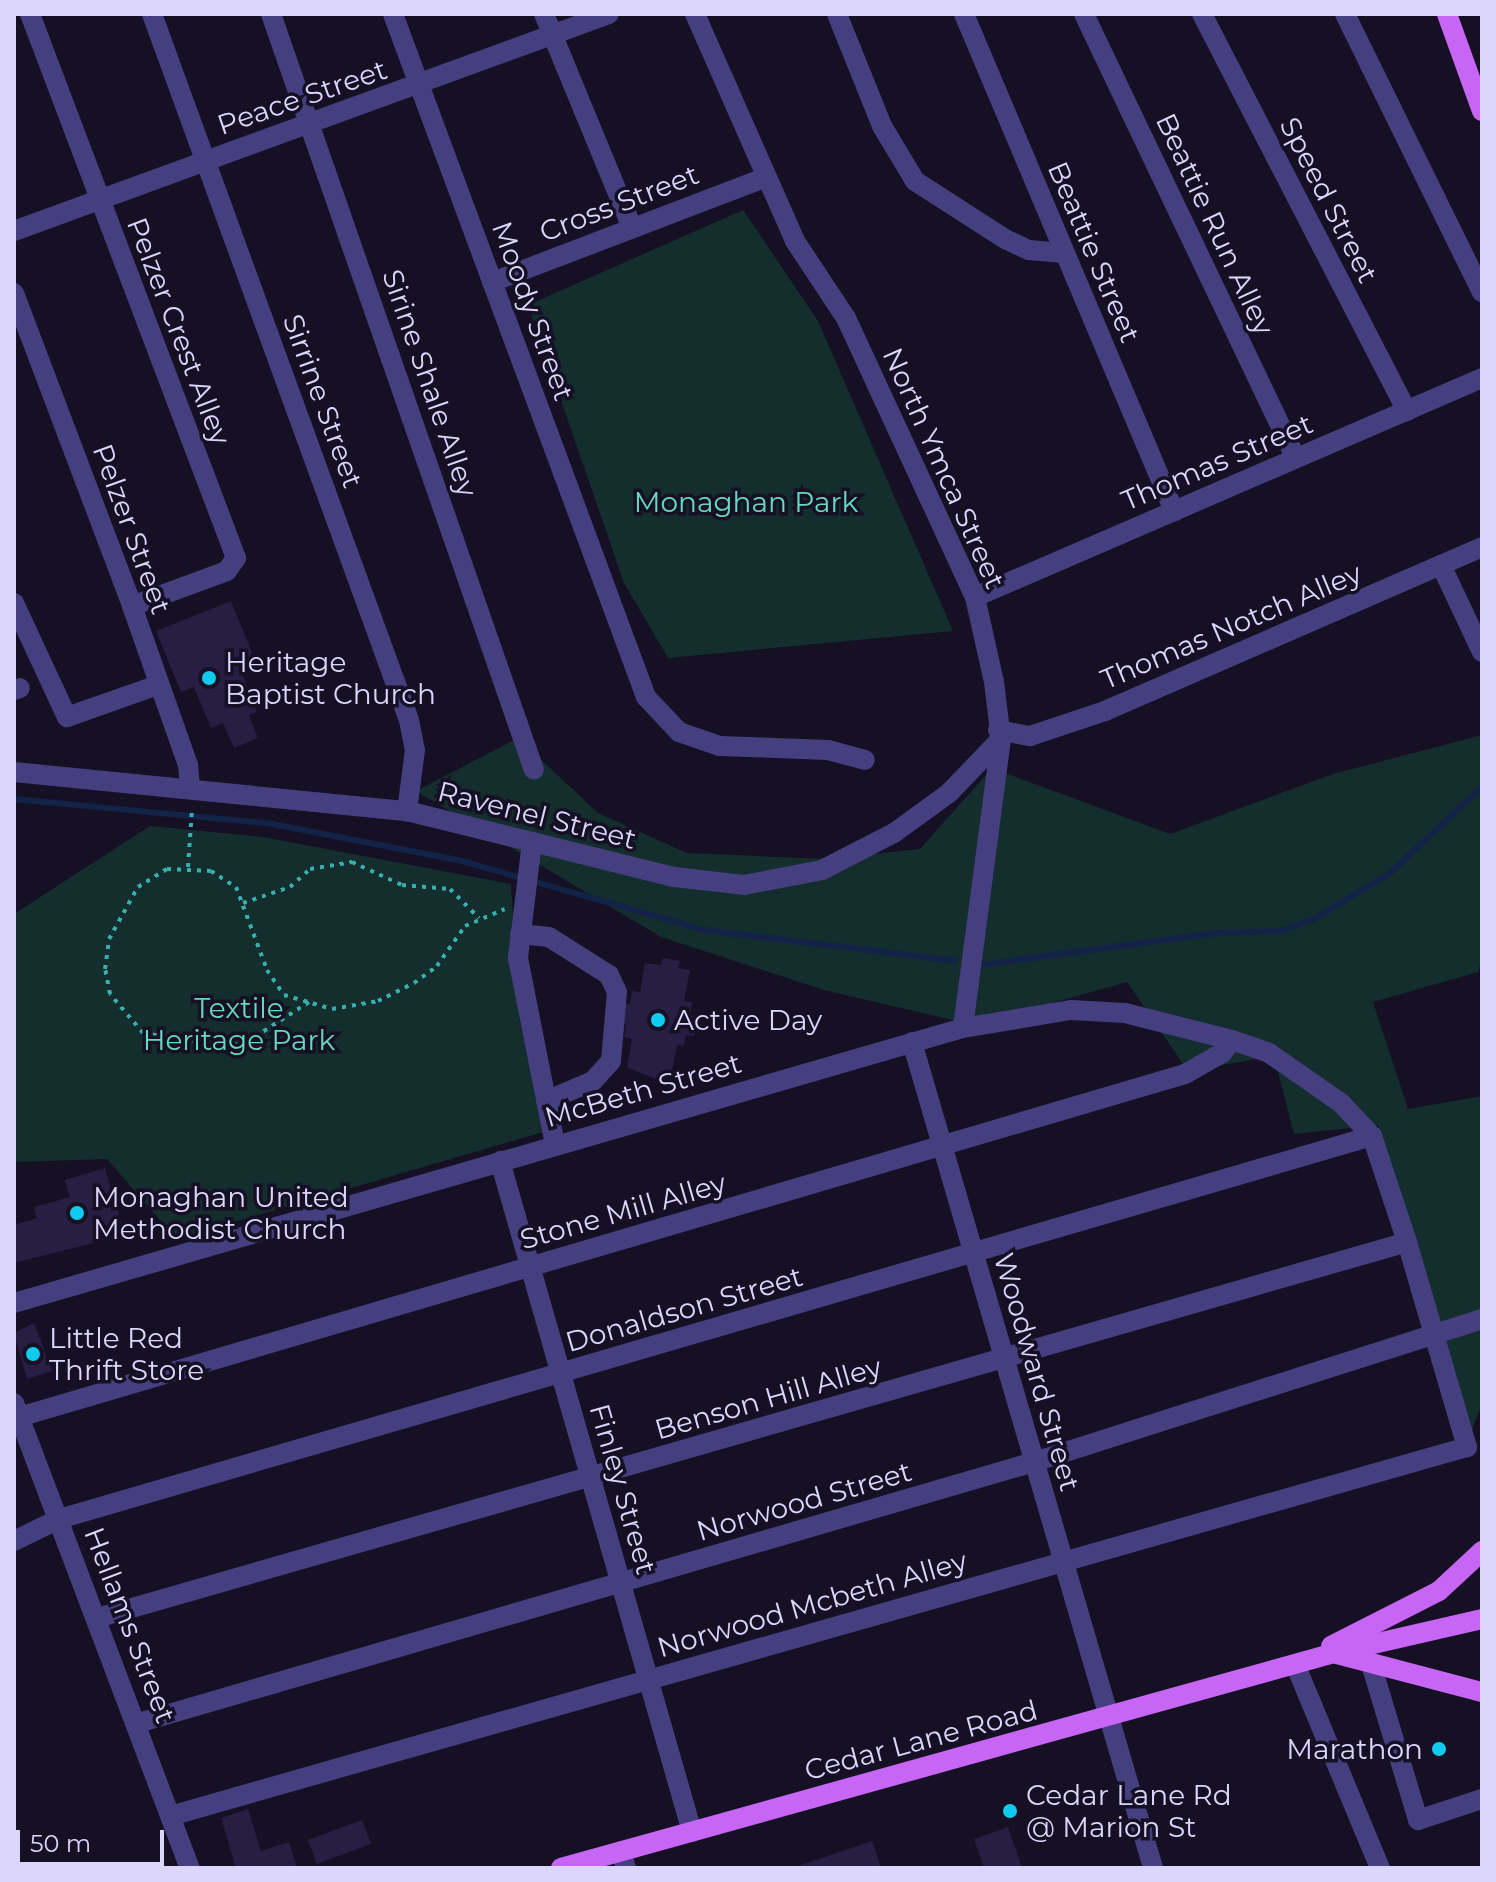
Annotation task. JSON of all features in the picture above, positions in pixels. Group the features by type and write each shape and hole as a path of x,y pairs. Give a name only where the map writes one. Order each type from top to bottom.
{"main road":[{"path":"1447,14 1482,111"},
{"name":"Cedar Lane Road","path":"1295,1664 1439,1591 1482,1551"},
{"name":"Cedar Lane Road","path":"561,1868 624,1860 692,1832 1334,1653 1482,1619"},
{"path":"1334,1653 1482,1692"}],"street":[{"name":"Pelzer Crest Alley","path":"30,14 236,558 227,571 132,606"},
{"name":"Sirrine Street","path":"152,14 409,720 415,750 407,811"},
{"name":"Sirine Shale Alley","path":"271,14 534,770"},
{"name":"Moody Street","path":"393,14 646,697 679,732 720,746 828,750 865,760"},
{"path":"544,14 632,228"},
{"name":"Peace Street","path":"14,231 609,14"},
{"name":"North Ymca Street","path":"695,14 795,241 846,318 975,597 994,682 1000,735 963,1028"},
{"path":"837,14 882,126 915,181 1005,239 1029,250 1064,253"},
{"name":"Beattie Street","path":"964,14 1174,511"},
{"name":"Beattie Run Alley","path":"1084,14 1296,458"},
{"name":"Speed Street","path":"1202,14 1407,411"},
{"path":"1345,14 1482,292"},
{"name":"Cross Street","path":"492,282 767,177"},
{"name":"Pelzer Street","path":"14,293 132,606 188,765 190,786"},
{"name":"Thomas Street","path":"975,597 1482,378"},
{"name":"Thomas Notch Alley","path":"1000,735 1030,736 1105,711 1482,547"},
{"path":"1441,565 1482,652"},
{"path":"14,603 67,717 158,685"},
{"name":"Ravenel Street","path":"14,772 190,786 407,811 726,884 795,878 838,864 934,807 1000,735"},
{"path":"532,842 518,958 555,1145"},
{"path":"520,934 549,937 609,975 617,992 611,1061 593,1081 546,1101"},
{"name":"McBeth Street","path":"14,1303 963,1028 1021,1016 1096,1011 1183,1025 1269,1053 1341,1103 1372,1136 1407,1242 1467,1447"},
{"name":"Stone Mill Alley","path":"17,1410 531,1267 1185,1074 1222,1053 1232,1040"},
{"name":"Woodward Street","path":"912,1042 1153,1868"},
{"name":"Donaldson Street","path":"14,1541 59,1519 1372,1136"},
{"name":"Finley Street","path":"500,1161 692,1832"},
{"name":"Benson Hill Alley","path":"97,1618 1407,1242"},
{"name":"Norwood Street","path":"138,1723 1034,1462 1434,1337 1482,1319"},
{"name":"Hellams Street","path":"17,1410 173,1815 190,1868"},
{"name":"Norwood Mcbeth Alley","path":"173,1815 1467,1447"},
{"path":"1295,1664 1380,1868"},
{"path":"1371,1664 1418,1820 1482,1799"}],"path":[{"path":"188,867 193,809"},
{"path":"243,903 290,887 310,869 352,862 402,885 450,889 479,918"},
{"path":"309,1002 247,1042 226,1047 143,1033 110,994 105,969 109,939 121,912 138,887 167,869 188,867 211,871 236,887 267,970 284,995 309,1002 332,1009 378,1001 437,966 465,926 485,915"}],"green space":[{"name":"Monaghan Park","path":"743,210 818,321 953,631 668,658 624,583 528,305"},
{"path":"1482,735 1482,958 1478,972 1373,1002 1408,1109 1482,1096 1482,1403 1469,1438 1378,1125 1294,1134 1274,1056 1188,1071 1127,982 974,1025 824,990 661,937 416,791 518,738 598,813 687,853 827,859 920,849 992,768 1170,834 1333,774"},
{"name":"Textile Heritage Park","path":"150,826 263,837 511,884 520,1022 547,1131 176,1239 107,1159 14,1162 14,914"}],"building":[{"name":"Heritage Baptist Church","path":"231,601 256,663 240,669 257,712 249,715 258,738 234,748 223,723 211,728 194,687 181,692 156,631"},
{"name":"Active Day","path":"663,958 680,961 678,968 690,970 684,1001 692,1002 690,1015 698,1016 694,1036 686,1035 684,1046 677,1045 671,1076 661,1075 660,1080 627,1068 632,1039 624,1037 626,1024 619,1023 623,1003 630,1004 632,991 640,992 645,963 661,965"},
{"name":"Monaghan United Methodist Church","path":"105,1168 125,1235 14,1263 14,1225 37,1218 34,1207 70,1197 65,1180"},
{"name":"Little Red Thrift Store","path":"34,1323 52,1371 27,1379 14,1333"},
{"path":"248,1809 261,1851 289,1842 297,1868 236,1868 221,1818"},
{"path":"362,1820 371,1844 317,1864 308,1840"},
{"path":"1008,1827 1022,1868 984,1868 974,1839"},
{"path":"872,1841 881,1868 802,1868 801,1865"}],"waterway":[{"path":"980,965 1218,933 1280,931 1314,919 1390,873 1482,787"},
{"path":"14,799 272,824 462,861 704,930 955,961"}],"place":[{"name":"Heritage Baptist Church","path":"209,678"},
{"name":"Active Day","path":"658,1020"},
{"name":"Monaghan United Methodist Church","path":"77,1213"},
{"name":"Little Red Thrift Store","path":"33,1354"},
{"name":"Marathon","path":"1439,1749"},
{"name":"Cedar Lane Rd @ Marion St","path":"1010,1811"}]}
